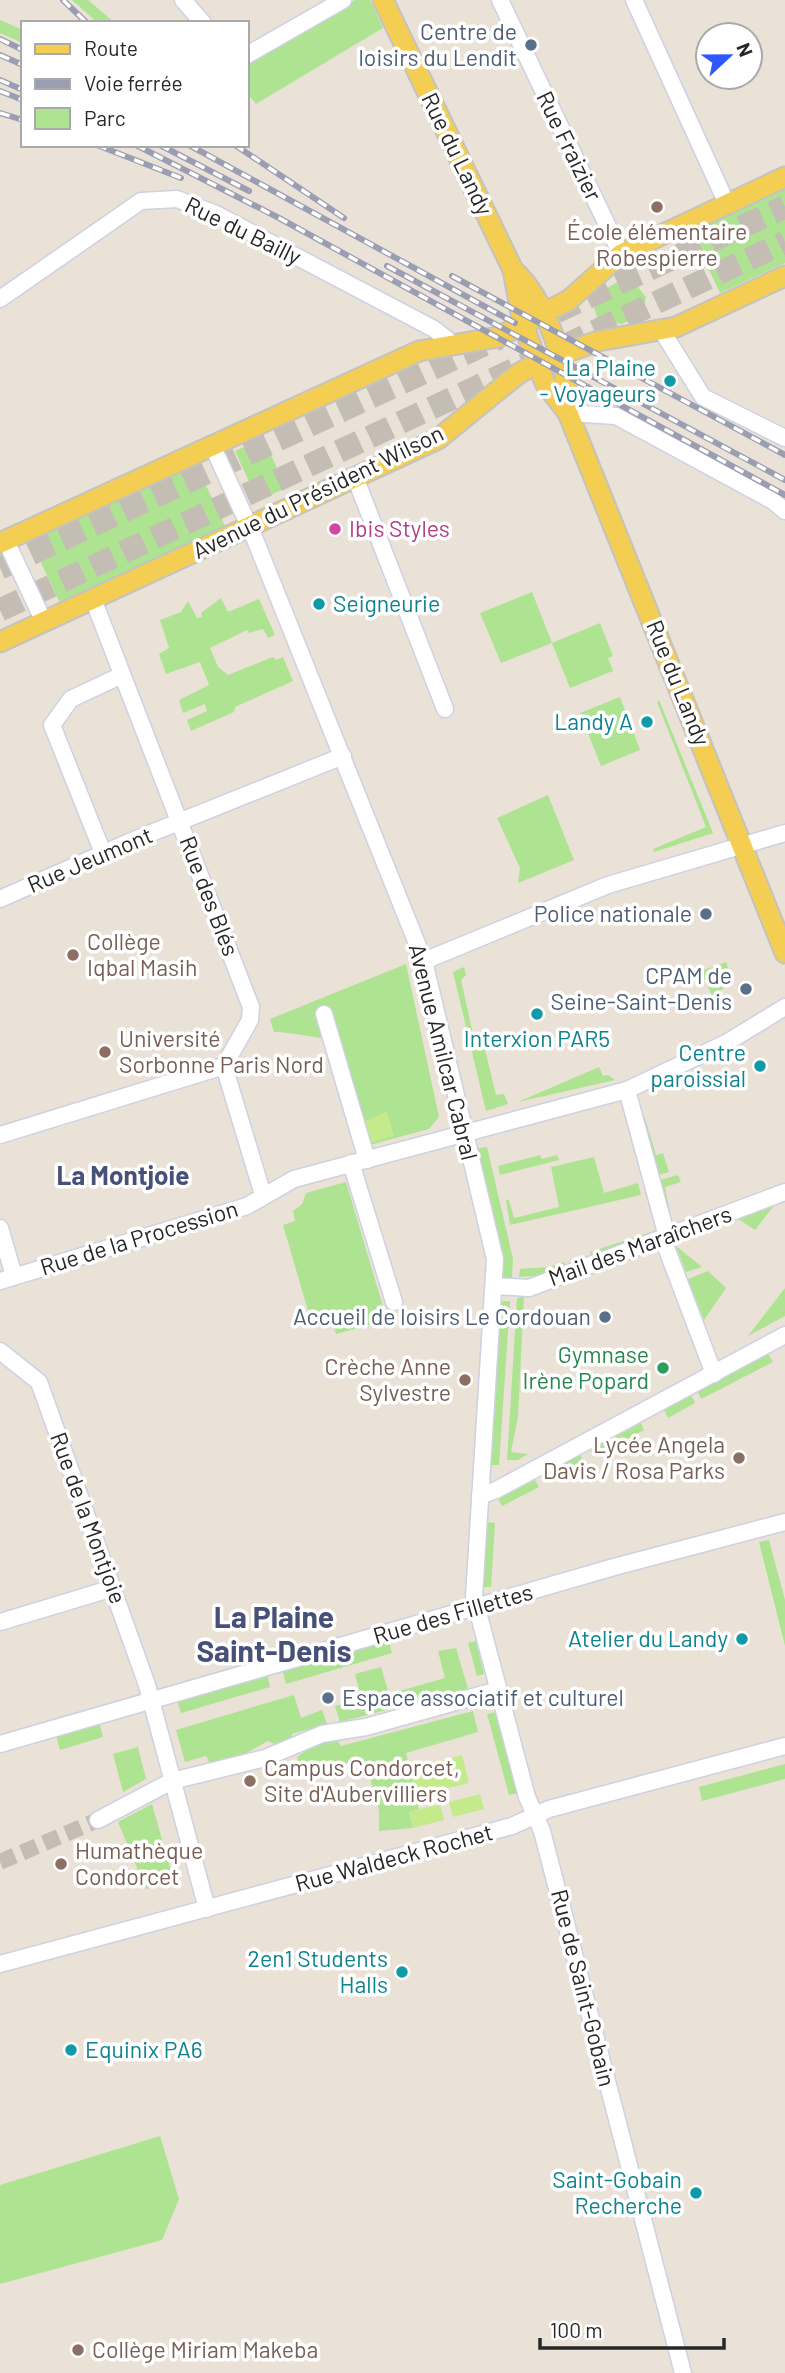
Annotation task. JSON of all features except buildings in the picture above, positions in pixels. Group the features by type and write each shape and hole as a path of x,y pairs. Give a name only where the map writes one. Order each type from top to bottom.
{"main road":[{"name":"Rue du Landy","path":"383,0 513,270 523,324 537,363 557,402 568,413 785,953"},
{"path":"3,542 419,351 498,337 569,300 621,254 785,177"},
{"name":"Rue du Landy","path":"513,270 527,284 543,314 558,354 569,396 568,413"},
{"name":"Avenue du Président Wilson","path":"0,642 438,439 518,374 537,363 598,341 662,331 785,276"}],"street":[{"path":"183,0 201,21"},
{"path":"248,54 344,0"},
{"name":"Rue Fraizier","path":"499,0 621,254"},
{"path":"634,0 727,204"},
{"name":"Rue du Bailly","path":"0,299 141,201 165,198 216,214 434,329 454,345"},
{"path":"662,331 704,397 785,438"},
{"path":"568,413 616,416 773,501 785,511"},
{"name":"Avenue Amilcar Cabral","path":"212,445 250,526 424,961 495,1259 474,1597 477,1606"},
{"path":"355,477 445,709"},
{"path":"3,542 44,622"},
{"name":"Rue des Blés","path":"93,599 251,1007 250,1020 224,1066"},
{"path":"103,853 52,725 71,699 122,675"},
{"name":"Rue Jeumont","path":"0,899 103,853 343,756"},
{"path":"424,961 608,885 785,833"},
{"name":"Rue de la Procession","path":"7,1278 227,1213 247,1206 294,1179 464,1133 492,1129 627,1090 726,1043 785,1007"},
{"path":"324,1014 394,1302"},
{"path":"0,1135 224,1066 263,1195"},
{"path":"627,1090 664,1242 714,1374"},
{"name":"Mail des Maraîchers","path":"494,1286 528,1288 785,1192"},
{"path":"0,1228 7,1278"},
{"path":"480,1496 496,1490 785,1335"},
{"name":"Rue de la Montjoie","path":"0,1351 39,1382 151,1701 207,1909"},
{"name":"Rue des Fillettes","path":"0,1744 477,1606 785,1522"},
{"path":"0,1622 113,1588"},
{"name":"Rue de Saint-Gobain","path":"477,1606 527,1797 542,1831 683,2373"},
{"path":"98,1820 172,1781 265,1758 321,1734 366,1727 498,1690"},
{"name":"Rue Waldeck Rochet","path":"0,1964 512,1826 535,1815 785,1746"}],"green space":[{"path":"72,0 88,0 113,21 96,21"},
{"path":"355,0 370,0 383,28 256,104 248,94 248,61"},
{"path":"0,20 21,29 21,42 0,33"},
{"path":"785,187 785,263 720,293 691,231"},
{"path":"632,280 646,297 643,314 622,324 598,320 594,307 604,291 619,282"},
{"path":"263,438 286,488 258,501 235,451"},
{"path":"194,460 226,528 61,605 28,535"},
{"path":"532,592 552,643 501,663 480,613"},
{"path":"221,598 228,612 259,599 275,635 268,638 263,629 249,633 247,630 210,648 218,667 228,675 273,657 276,660 283,657 293,681 235,707 234,712 191,731 187,720 207,711 205,704 183,713 179,700 209,685 200,662 166,674 159,654 169,648 160,620 181,612 188,601 197,618 202,617 201,613"},
{"path":"600,623 613,656 608,658 613,671 570,688 552,643"},
{"path":"620,697 640,750 601,766 580,713"},
{"path":"659,700 713,833 654,852 653,849 706,827 657,702"},
{"path":"548,795 574,860 518,883 520,868 497,818"},
{"path":"726,962 733,982 712,996 701,971"},
{"path":"406,964 439,1117 429,1129 366,1146 333,1038 274,1032 270,1019"},
{"path":"464,967 466,975 461,980 473,1034 481,1033 496,1095 504,1094 508,1104 486,1111 453,972"},
{"path":"599,1067 603,1076 608,1075 615,1080 518,1102"},
{"path":"387,1112 394,1136 371,1143 365,1121"},
{"path":"645,1118 656,1155 663,1153 669,1172 654,1176 639,1119"},
{"path":"487,1147 513,1259 512,1278 503,1278 504,1259 478,1148"},
{"path":"540,1155 542,1159 557,1155 559,1160 500,1175 498,1166"},
{"path":"594,1157 604,1193 638,1183 641,1195 510,1225 506,1200 509,1200 514,1218 559,1207 551,1167"},
{"path":"678,1175 681,1182 665,1187 672,1224 668,1226 656,1181"},
{"path":"346,1182 387,1320 336,1334 330,1316 311,1321 283,1225 295,1221 293,1211 302,1204 306,1193"},
{"path":"779,1199 755,1230 735,1217"},
{"path":"650,1203 659,1236 593,1261 590,1252 657,1230"},
{"path":"676,1246 702,1267 686,1272"},
{"path":"564,1262 567,1270 553,1275 519,1277 520,1269 550,1267"},
{"path":"708,1271 726,1288 704,1320 688,1279"},
{"path":"785,1288 785,1316 748,1336"},
{"path":"524,1296 518,1417 511,1452 528,1454 518,1460 507,1460 517,1298"},
{"path":"502,1301 510,1301 499,1465 490,1465"},
{"path":"768,1354 773,1362 701,1399 698,1392"},
{"path":"691,1395 695,1403 668,1418 664,1410"},
{"path":"641,1423 644,1430 594,1457 590,1450"},
{"path":"580,1455 584,1462 549,1481 545,1474"},
{"path":"535,1480 539,1487 502,1506 498,1499"},
{"path":"486,1522 495,1523 491,1587 482,1587"},
{"path":"769,1540 785,1600 785,1646 759,1542"},
{"path":"388,1638 392,1653 286,1684 282,1668"},
{"path":"476,1641 484,1674 477,1676 468,1643"},
{"path":"456,1648 468,1689 340,1722 335,1706 362,1700 355,1674 381,1667 389,1694 445,1678 438,1651"},
{"path":"267,1674 270,1687 181,1713 177,1700"},
{"path":"294,1695 301,1718 322,1710 327,1724 292,1734 291,1740 277,1745 268,1741 241,1756 210,1763 206,1756 185,1762 176,1730"},
{"path":"473,1711 478,1732 406,1753 419,1809 409,1812 413,1828 379,1831 379,1811 366,1762 300,1767 297,1757 322,1740 337,1739 341,1746"},
{"path":"496,1712 518,1793 509,1795 487,1714"},
{"path":"99,1722 103,1737 60,1750 56,1735"},
{"path":"138,1747 146,1779 123,1792 113,1754"},
{"path":"462,1755 469,1783 416,1796 409,1769"},
{"path":"785,1764 785,1779 702,1801 699,1787"},
{"path":"480,1794 484,1809 453,1817 449,1802"},
{"path":"152,1804 174,1882 146,1889 118,1822"},
{"path":"440,1804 444,1820 413,1828 409,1812"},
{"path":"160,2136 179,2199 162,2240 0,2284 0,2185"}],"tunnel":[{"path":"556,312 785,207"},
{"path":"564,346 785,242"},
{"path":"0,568 499,338"},
{"path":"0,610 530,362"},
{"path":"0,1862 98,1820"}],"railway":[{"path":"63,0 85,21"},
{"path":"0,39 21,49"},
{"path":"0,55 21,64"},
{"path":"0,80 21,89"},
{"path":"0,91 21,99"},
{"path":"0,113 21,119"},
{"path":"102,147 181,178"},
{"path":"140,147 279,218 785,495"},
{"path":"164,147 249,191"},
{"path":"193,147 515,323"},
{"path":"238,147 344,218"},
{"path":"387,266 785,480"},
{"path":"452,276 785,455"}],"place":[{"name":"Centre de loisirs du Lendit","path":"531,45"},
{"name":"École élémentaire Robespierre","path":"657,207"},
{"name":"La Plaine - Voyageurs","path":"670,381"},
{"name":"Ibis Styles","path":"335,529"},
{"name":"Seigneurie","path":"319,604"},
{"name":"Landy A","path":"647,722"},
{"name":"Police nationale","path":"706,914"},
{"name":"Collège Iqbal Masih","path":"73,955"},
{"name":"CPAM de Seine-Saint-Denis","path":"746,989"},
{"name":"Interxion PAR5","path":"537,1014"},
{"name":"Université Sorbonne Paris Nord","path":"105,1052"},
{"name":"Centre paroissial","path":"760,1066"},
{"name":"Accueil de loisirs Le Cordouan","path":"605,1317"},
{"name":"Gymnase Irène Popard","path":"663,1368"},
{"name":"Crèche Anne Sylvestre","path":"465,1380"},
{"name":"Lycée Angela Davis / Rosa Parks","path":"739,1458"},
{"name":"Atelier du Landy","path":"742,1639"},
{"name":"Espace associatif et culturel","path":"328,1698"},
{"name":"Campus Condorcet, Site d'Aubervilliers","path":"250,1781"},
{"name":"Humathèque Condorcet","path":"61,1864"},
{"name":"2en1 Students Halls","path":"402,1972"},
{"name":"Equinix PA6","path":"71,2050"},
{"name":"Saint-Gobain Recherche","path":"696,2193"},
{"name":"Collège Miriam Makeba","path":"78,2350"}],"district":[{"name":"La Montjoie","path":"123,1176"},
{"name":"La Plaine Saint-Denis","path":"274,1635"}]}
